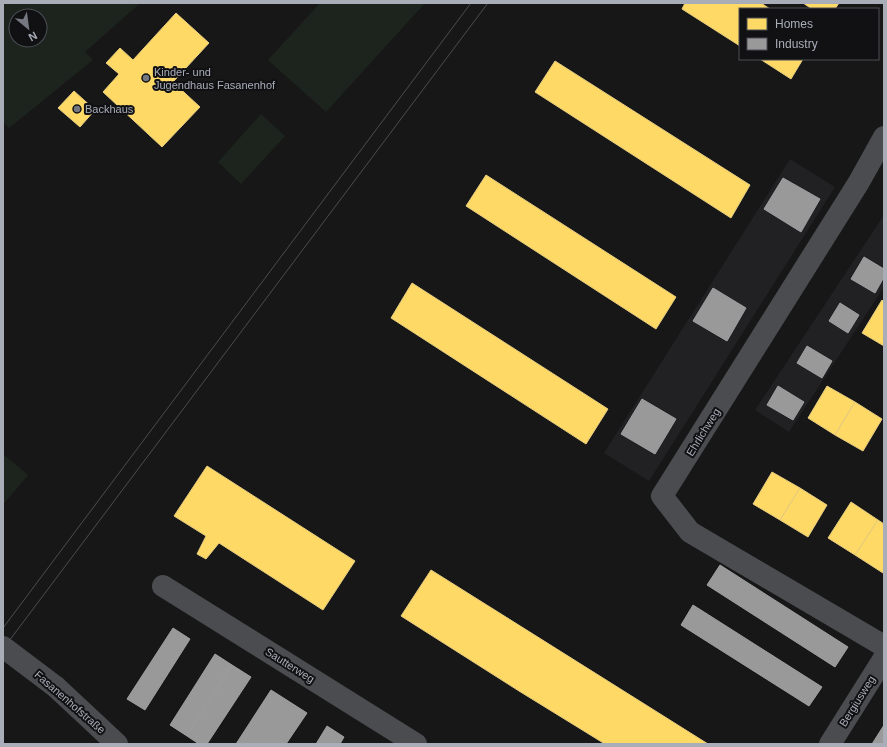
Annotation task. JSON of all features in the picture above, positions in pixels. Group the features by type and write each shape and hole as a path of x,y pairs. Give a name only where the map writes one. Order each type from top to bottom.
{"street":[{"name":"Ehrlichweg","path":"884,138 859,182 662,496 690,532 884,646"},
{"name":"Sautterweg","path":"163,586 416,744"},
{"name":"Fasanenhofstraße","path":"3,647 56,687 117,744"},
{"name":"Bergiusweg","path":"830,744 884,658"}],"shaded area":[{"path":"3,3 140,3 85,52 93,60 9,128 3,122"},
{"path":"320,3 425,3 326,112 268,60"},
{"path":"261,114 285,136 241,184 218,162"},
{"path":"790,159 835,187 649,481 604,453"},
{"path":"884,215 884,287 789,432 755,410"},
{"path":"3,454 28,475 3,505"}],"building: Homes":[{"path":"685,3 761,3 768,8 739,8 739,45 682,9"},
{"path":"803,3 839,3 836,8 810,8"},
{"name":"Kinder- und Jugendhaus Fasanenhof","path":"176,13 209,43 173,82 200,107 162,147 103,92 119,74 106,63 120,48 133,60"},
{"path":"762,60 802,60 791,79"},
{"path":"555,61 750,185 731,218 535,92"},
{"name":"Backhaus","path":"74,91 95,110 80,127 58,108"},
{"path":"486,175 676,297 656,329 466,206"},
{"path":"412,283 608,409 586,444 391,318"},
{"path":"882,300 884,302 884,346 862,333"},
{"path":"827,386 855,402 835,435 808,418"},
{"path":"855,402 882,419 863,451 835,435"},
{"path":"207,466 355,561 323,610 219,543 206,559 197,554 206,536 174,516"},
{"path":"772,472 800,488 780,520 753,504"},
{"path":"800,488 827,505 808,537 780,520"},
{"path":"851,502 878,520 855,555 828,538"},
{"path":"878,520 884,524 883,573 855,555"},
{"path":"431,570 708,744 605,744 519,691 401,616"}],"building: Industry":[{"path":"783,178 820,199 801,232 764,209"},
{"path":"864,257 884,269 884,277 875,293 851,279"},
{"path":"713,288 746,308 727,341 693,321"},
{"path":"840,303 859,315 848,333 829,321"},
{"path":"807,346 832,361 822,378 797,363"},
{"path":"778,386 804,402 793,420 767,405"},
{"path":"642,399 676,419 655,454 621,434"},
{"path":"720,565 848,647 835,667 707,585"},
{"path":"693,605 822,687 809,706 681,625"},
{"path":"173,628 190,639 145,710 127,699"},
{"path":"215,654 232,665 187,736 170,725"},
{"path":"232,665 251,677 207,744 199,744 187,736"},
{"path":"271,690 307,713 286,744 236,744"},
{"path":"884,725 884,744 872,744"},
{"path":"327,726 344,737 340,744 316,744"}],"tram line":[{"path":"3,628 471,3"},
{"path":"3,649 488,3"}],"place":[{"name":"Kinder- und Jugendhaus Fasanenhof","path":"146,78"},
{"name":"Backhaus","path":"77,109"}]}
